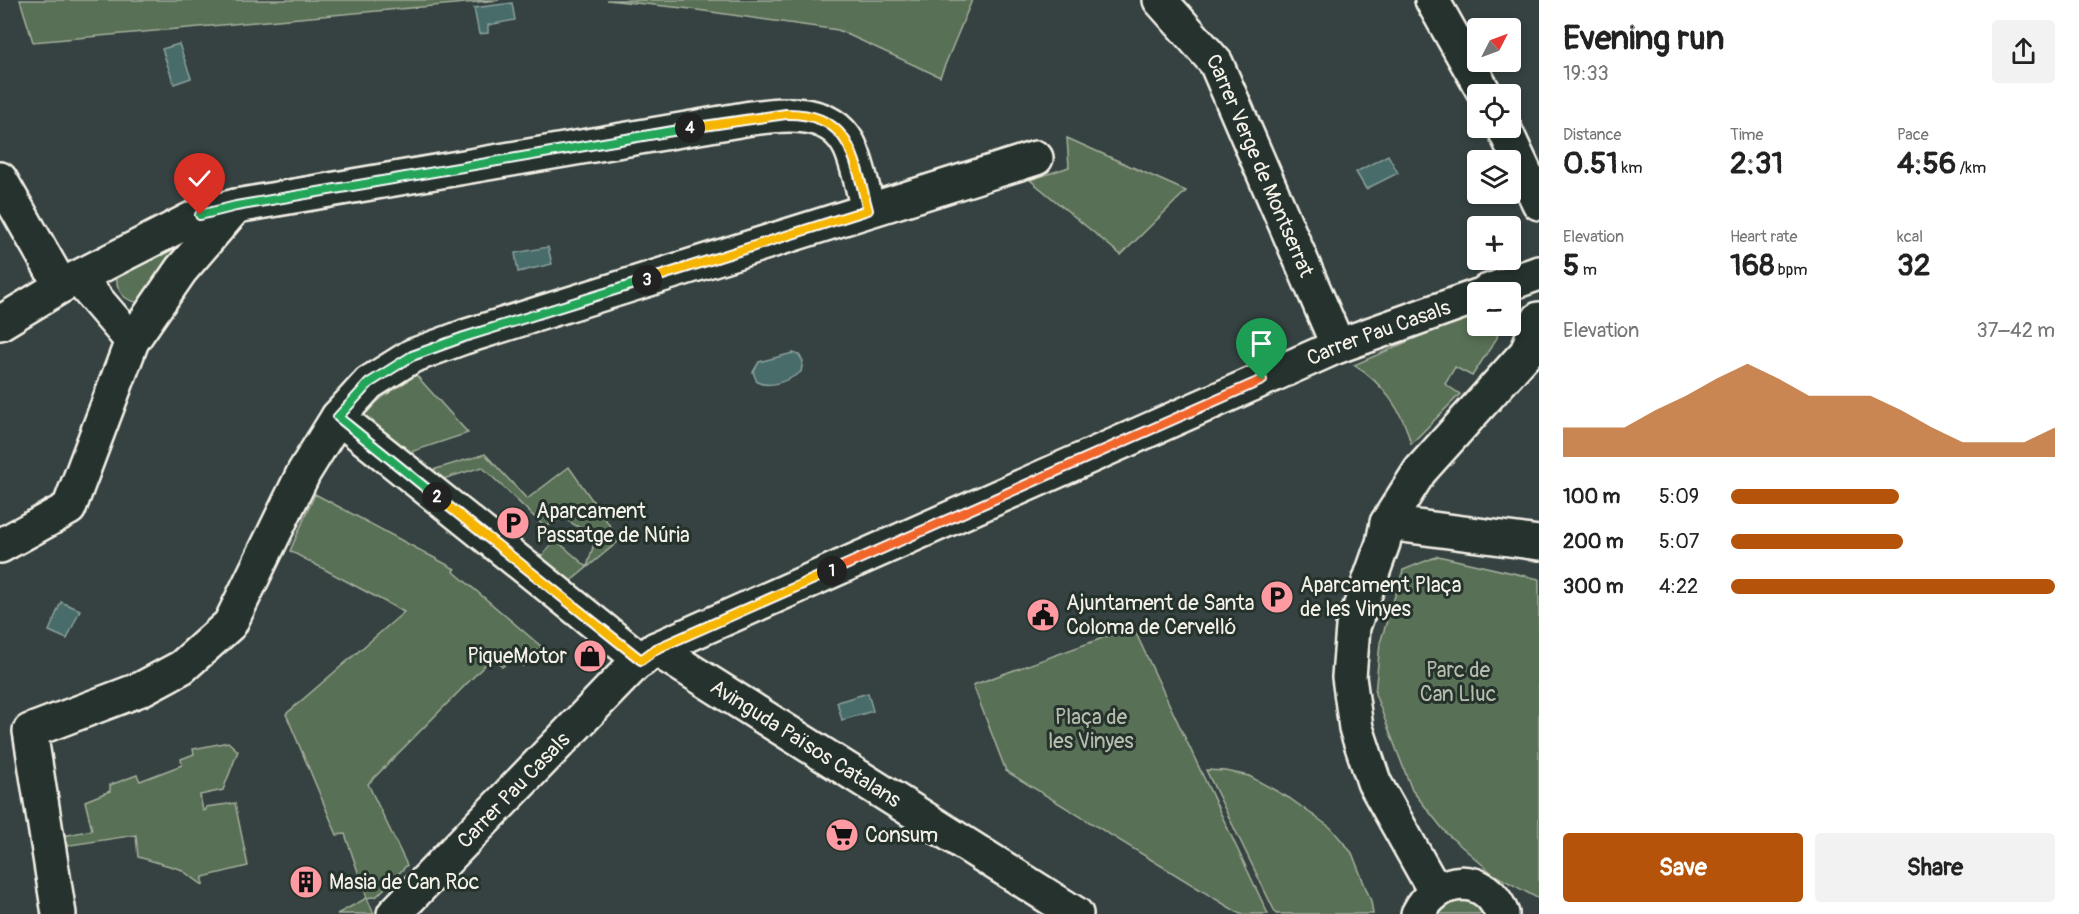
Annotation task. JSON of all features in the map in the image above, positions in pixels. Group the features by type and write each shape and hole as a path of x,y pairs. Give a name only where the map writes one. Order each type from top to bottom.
{"street":[{"name":"Carrer Verge de Montserrat","path":"1160,0 1216,63 1338,346"},
{"path":"1432,0 1479,84"},
{"path":"0,323 70,282 200,215 236,206 751,118 798,114 824,122 838,130 849,144 868,210"},
{"path":"1508,138 1539,203"},
{"path":"59,914 30,731 141,689 182,666 230,624 303,472 338,417 369,383 412,356 464,337 1036,158"},
{"path":"0,179 70,282 132,341"},
{"path":"0,546 69,508 132,341 181,270 236,206"},
{"path":"1514,282 1539,273"},
{"name":"Carrer Pau Casals","path":"394,914 643,658 1338,346 1467,300"},
{"path":"1502,914 1498,904 1489,894 1476,886 1462,883 1448,885 1426,903 1374,782 1356,728 1349,677 1353,627 1388,523 1420,471 1527,352 1539,319"},
{"name":"Avinguda Països Catalans","path":"338,417 643,658 1076,914"},
{"path":"1388,523 1539,543"}],"green space":[{"path":"20,0 499,0 33,42"},
{"path":"607,0 972,0 940,77 838,30 683,8"},
{"path":"1067,138 1186,191 1121,255 1030,180 1069,167"},
{"path":"193,230 140,302 129,300 122,294 119,290 117,275"},
{"path":"1467,315 1467,336 1497,336 1472,376 1455,367 1445,384 1460,394 1411,444 1403,420 1383,389 1354,365"},
{"path":"416,375 468,433 408,453 362,415 384,396"},
{"path":"485,454 527,499 569,467 620,540 566,585 537,561 556,540 587,567 596,537 563,518 545,527 482,467 440,480 429,471"},
{"path":"315,494 455,569 453,571 550,654 547,657 537,650 523,666 514,656 502,667 495,655 368,784 407,865 377,896 367,898 345,834 337,835 286,714 404,612 290,551"},
{"name":"Parc de Can Lluc","path":"1438,556 1539,579 1539,899 1493,874 1446,833 1412,790 1375,694 1380,643 1403,570"},
{"name":"Plaça de les Vinyes","path":"1133,627 1268,914 1240,914 1006,771 973,685"},
{"path":"228,742 238,751 223,790 200,795 203,811 206,807 235,803 248,866 203,877 203,885 180,869 138,857 136,835 64,846 63,836 92,830 85,801 110,791 110,785 137,775 140,781 182,765 181,759 194,754 193,749"},
{"path":"1206,770 1249,776 1289,798 1331,828 1352,853 1371,901 1373,914 1276,914"},
{"path":"367,898 374,914 337,914"},
{"path":"1463,899 1472,901 1485,914 1437,914 1446,903"}],"water":[{"path":"512,3 515,20 488,25 488,33 479,34 474,8"},
{"path":"179,44 191,78 174,84 162,49"},
{"path":"1388,155 1398,173 1366,189 1356,172"},
{"path":"548,247 552,264 518,272 515,253"},
{"path":"793,353 799,355 803,361 801,372 785,381 773,384 757,382 753,372 759,362"},
{"path":"61,602 80,610 67,639 49,631"},
{"path":"868,693 873,711 842,720 837,702"}],"place":[{"name":"Aparcament Passatge de Núria","path":"513,523"},
{"name":"Aparcament Plaça de les Vinyes","path":"1277,597"},
{"name":"Ajuntament de Santa Coloma de Cervelló","path":"1043,615"},
{"name":"PiqueMotor","path":"590,656"},
{"name":"Consum","path":"842,835"},
{"name":"Masia de Can Roc","path":"306,882"}],"route":[{"path":"200,215 236,206 751,118 798,114 824,122 838,130 849,144 868,210 464,337 412,356 369,383 338,417 641,660 656,649 1262,380"}]}
